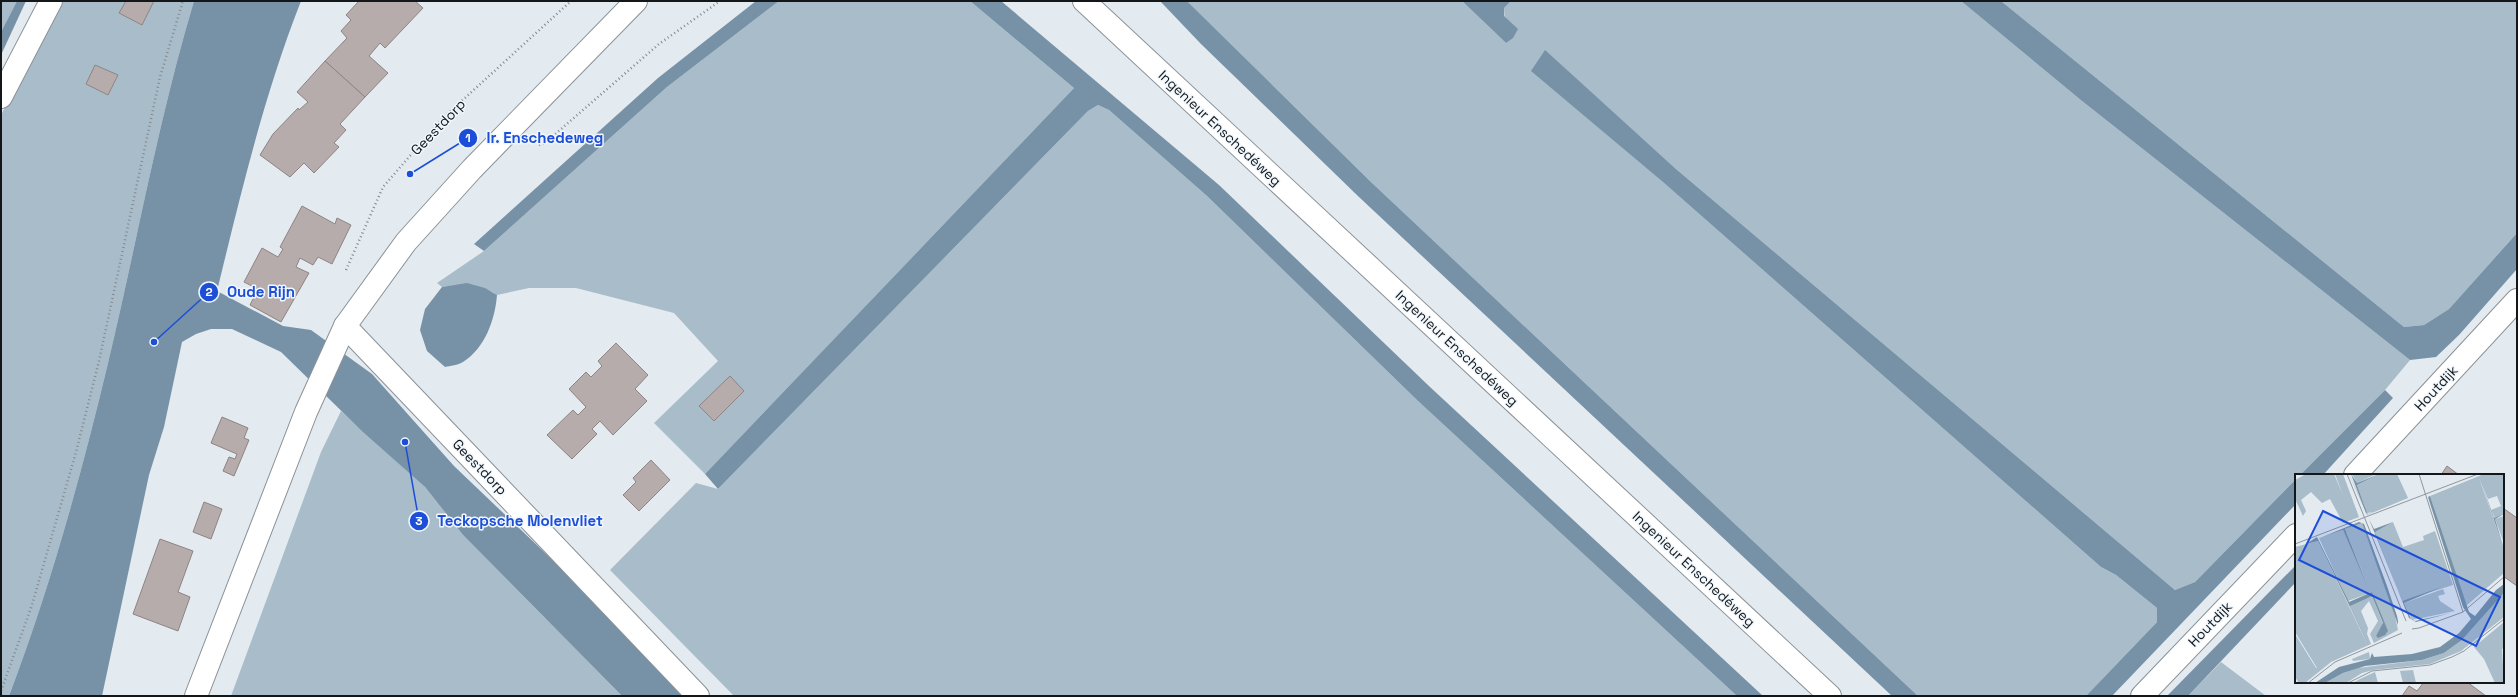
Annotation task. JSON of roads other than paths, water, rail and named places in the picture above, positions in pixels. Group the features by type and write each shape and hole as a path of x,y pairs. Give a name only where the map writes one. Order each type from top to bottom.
{"main road":[{"path":"1,97 51,1"},
{"path":"196,696 306,412 341,333 406,242 472,169 636,1"},
{"name":"Ingenieur Enschedéweg","path":"1084,1 1830,696"},
{"name":"Houtdijk","path":"2355,474 2517,300"},
{"name":"Geestdorp","path":"341,333 698,696"},
{"name":"Houtdijk","path":"2142,696 2295,537"}],"place":[{"name":"Ir. Enschedeweg","path":"410,174"},
{"name":"Oude Rijn","path":"154,342"},
{"name":"Teckopsche Molenvliet","path":"405,442"}]}
